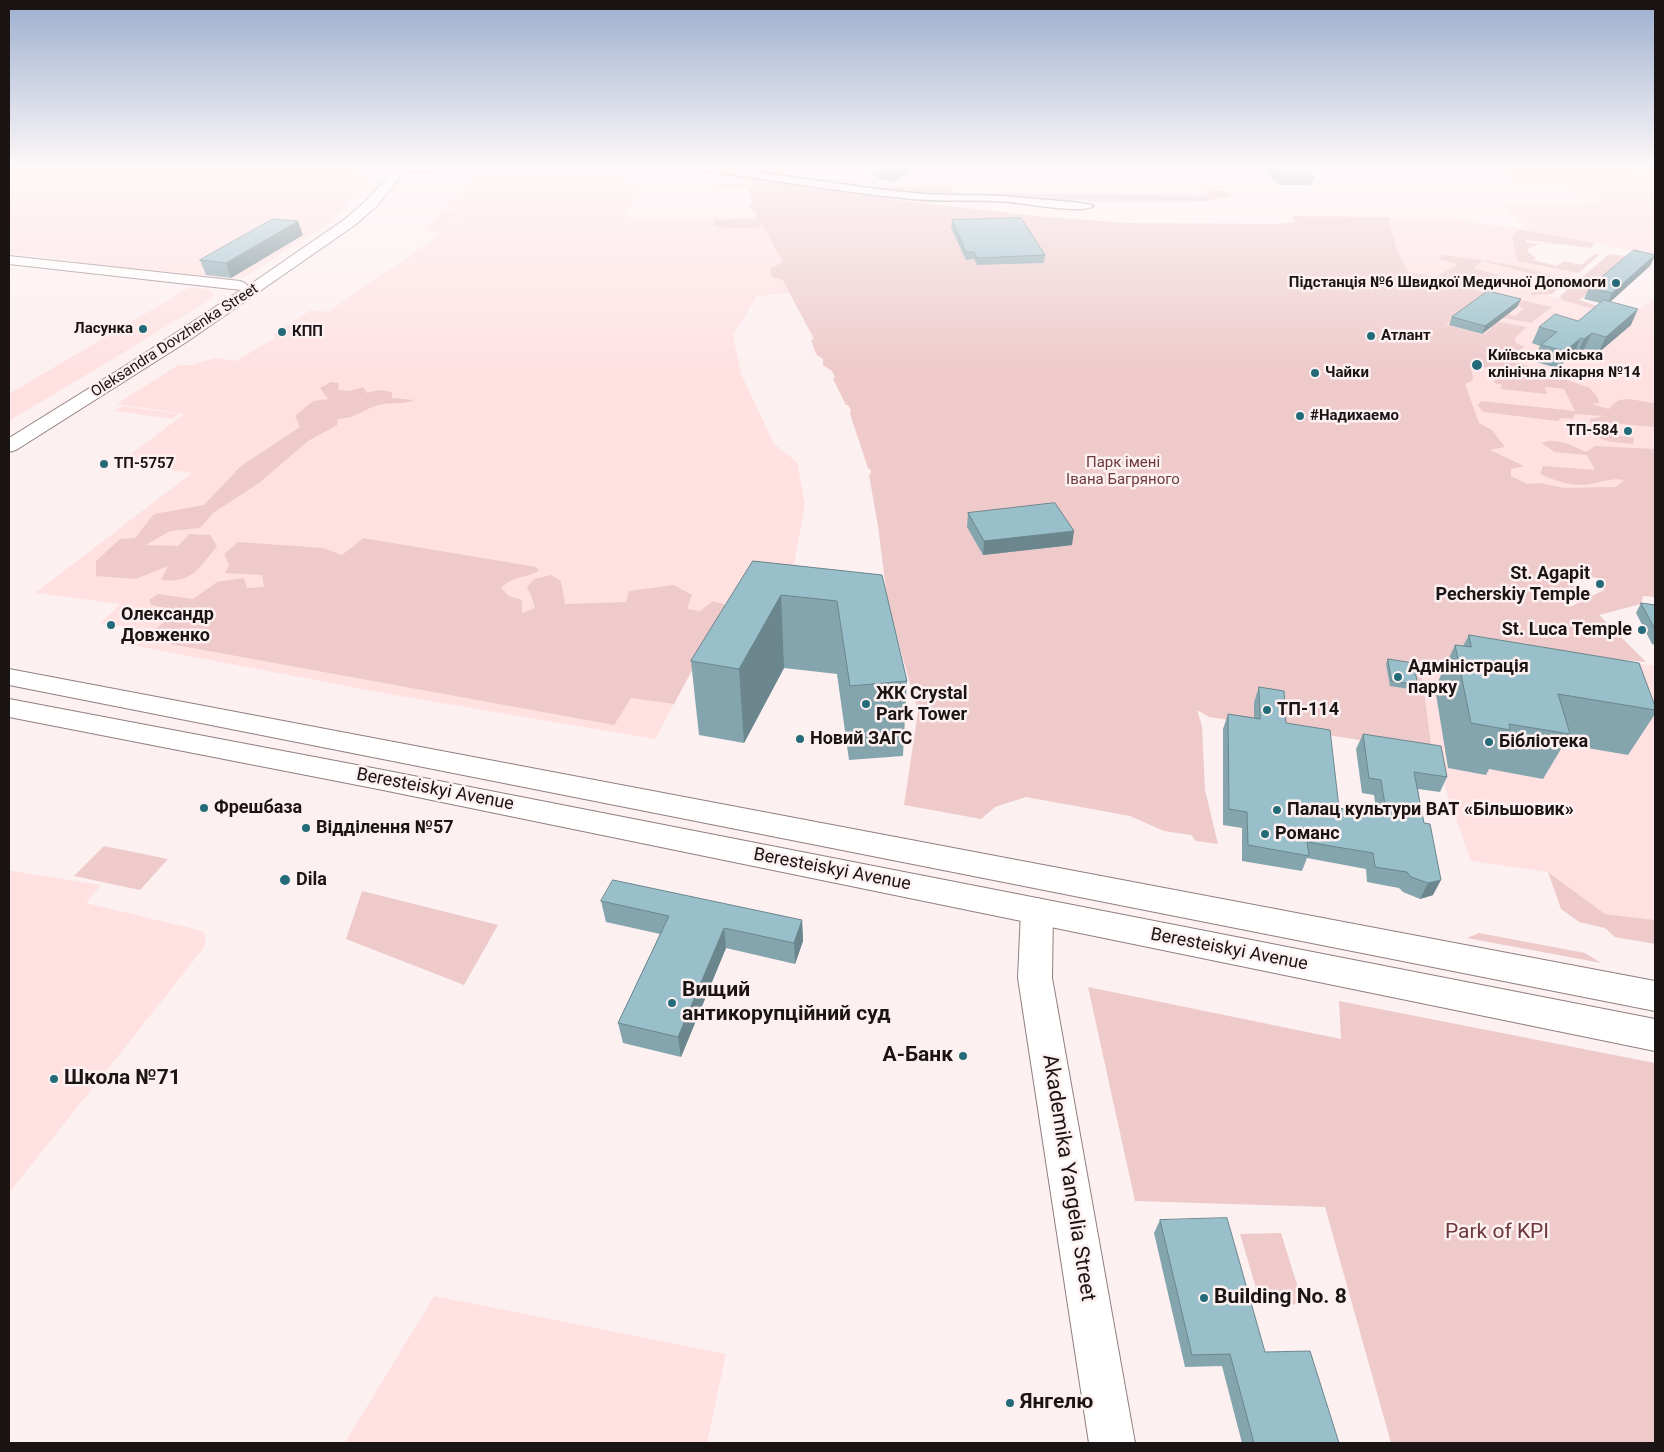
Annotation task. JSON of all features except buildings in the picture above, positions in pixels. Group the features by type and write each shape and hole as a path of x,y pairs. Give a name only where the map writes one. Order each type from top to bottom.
{"main road":[{"name":"Oleksandra Dovzhenka Street","path":"9,432 240,286 315,235"},
{"name":"Oleksandra Dovzhenka Street","path":"9,446 74,407 254,290 332,235"},
{"path":"9,260 240,286"},
{"path":"9,454 74,407"},
{"name":"Beresteiskyi Avenue","path":"9,677 1655,996"},
{"name":"Beresteiskyi Avenue","path":"9,708 383,780 1655,1035"},
{"name":"Akademika Yangelia Street","path":"1038,911 1035,978 1071,1183 1112,1443"}],"shaded area":[{"path":"9,235 311,235 245,277 228,281 70,265 77,261 9,253"},
{"path":"440,235 770,235 789,271 779,272 789,293 757,296 733,336 741,374 774,444 797,462 805,504 791,582 727,605 655,739 394,695 136,646 151,631 100,623 121,604 35,593 192,473 119,463 184,414 117,404 178,365 190,365 215,358 236,361 275,338 274,334 311,310 328,312"},
{"name":"Київська міська клінічна лікарня №14","path":"1393,235 1514,235 1512,237 1517,261 1577,272 1548,295 1627,316 1655,298 1655,505 1489,486 1424,304 1398,253"},
{"path":"1549,235 1655,235 1655,255"},
{"path":"190,287 211,290 215,294 212,298 9,421 9,394"},
{"path":"122,406 179,414 172,419 115,411"},
{"path":"1559,652 1655,666 1655,920 1605,914 1548,872 1471,861 1432,751 1420,662 1569,684"},
{"name":"Школа №71","path":"13,871 101,885 86,903 203,931 206,939 204,947 191,964 9,1193 9,872"},
{"path":"434,1296 726,1354 707,1443 345,1443"}],"green space":[{"name":"Парк імені Івана Багряного","path":"768,235 1393,235 1398,253 1408,272 1436,277 1458,264 1438,259 1443,255 1490,261 1568,281 1552,294 1530,295 1535,291 1541,291 1555,280 1483,261 1473,268 1499,275 1475,290 1552,307 1531,323 1498,317 1504,313 1515,316 1524,308 1484,297 1446,324 1483,335 1492,328 1489,325 1500,322 1527,327 1515,338 1515,342 1524,347 1513,355 1516,362 1533,368 1538,374 1552,380 1564,379 1590,388 1598,398 1599,403 1591,404 1609,409 1613,404 1624,399 1655,403 1655,427 1609,423 1608,429 1615,435 1634,438 1633,444 1611,442 1600,438 1592,427 1590,419 1603,416 1575,414 1573,419 1561,418 1558,421 1483,412 1478,405 1481,401 1575,411 1564,389 1545,387 1547,394 1500,389 1502,385 1495,383 1490,368 1471,366 1473,380 1465,384 1479,423 1492,430 1505,447 1490,450 1524,466 1511,469 1511,476 1527,484 1540,483 1564,488 1616,487 1624,480 1618,479 1587,485 1576,485 1560,482 1540,474 1543,466 1595,470 1587,455 1555,452 1541,443 1547,441 1558,441 1586,452 1595,446 1655,449 1655,597 1643,596 1641,604 1599,615 1646,662 1613,659 1570,684 1420,662 1432,751 1209,717 1197,710 1202,726 1205,790 1218,844 1196,841 1191,835 1164,831 1130,816 1026,797 995,807 981,819 904,805 918,712 888,605 878,526 869,475 871,470 868,468 850,414 851,410 846,405 833,379 835,377 832,371 823,365 823,359 816,354 811,340 814,339 782,279 772,277 770,269 783,262","holes":["1573,575 1606,579 1603,580 1604,590 1572,606 1559,598 1576,586"]},
{"path":"1514,235 1550,235 1594,243 1591,248 1526,240 1526,242 1539,244 1527,249 1536,258 1533,260 1557,266 1564,261 1581,265 1595,254 1600,254 1579,273 1517,261 1512,237"},
{"path":"1609,254 1625,256 1626,259 1581,299 1577,299 1600,307 1591,308 1562,300 1560,296"},
{"path":"331,382 339,383 338,390 350,391 363,387 367,393 378,390 392,392 392,398 414,400 377,405 351,417 338,419 337,425 308,441 259,483 213,513 200,528 170,531 146,545 178,546 189,534 210,535 217,546 200,567 188,577 172,581 161,580 168,566 136,579 96,576 96,561 120,539 135,538 154,514 204,505 241,466 300,427 295,416 313,401 328,399 320,388"},
{"path":"363,538 536,567 539,571 515,579 501,588 509,596 522,600 522,613 535,608 527,587 534,579 551,575 561,581 565,604 626,602 629,591 674,585 692,595 687,609 700,611 713,601 727,605 674,704 631,698 614,725 143,639 178,611 151,605 149,600 158,594 193,599 217,582 244,578 247,588 264,587 262,575 225,573 229,565 224,554 238,542 323,548 342,555"},
{"path":"104,846 168,859 140,890 74,876"},
{"path":"1548,872 1605,914 1655,920 1655,944 1615,937 1605,928 1579,922 1561,909"},
{"path":"362,891 498,925 464,985 346,939"},
{"path":"1479,933 1585,953 1601,963 1467,938"},
{"name":"Park of KPI","path":"1088,987 1341,1039 1339,1001 1655,1063 1655,1443 1391,1443 1325,1207 1135,1201"},
{"path":"1281,1233 1303,1304 1261,1305 1240,1234"}],"place":[{"name":"Підстанція №6 Швидкої Медичної Допомоги","path":"1616,283"},
{"name":"Ласунка","path":"143,329"},
{"name":"КПП","path":"282,332"},
{"name":"Атлант","path":"1371,336"},
{"name":"Київська міська клінічна лікарня №14","path":"1477,365"},
{"name":"Чайки","path":"1315,373"},
{"name":"#Надихаемо","path":"1300,416"},
{"name":"ТП-584","path":"1628,431"},
{"name":"ТП-5757","path":"104,464"},
{"name":"St. Agapit Pecherskiy Temple","path":"1600,584"},
{"name":"Олександр Довженко","path":"111,625"},
{"name":"St. Luca Temple","path":"1642,630"},
{"name":"Адміністрація парку","path":"1398,677"},
{"name":"ЖК Crystal Park Tower","path":"866,704"},
{"name":"ТП-114","path":"1267,710"},
{"name":"Новий ЗАГС","path":"800,739"},
{"name":"Бібліотека","path":"1489,742"},
{"name":"Фрешбаза","path":"204,808"},
{"name":"Палац культури ВАТ «Більшовик»","path":"1277,810"},
{"name":"Відділення №57","path":"306,828"},
{"name":"Романс","path":"1265,834"},
{"name":"Dila","path":"285,880"},
{"name":"Вищий антикорупційний суд","path":"672,1003"},
{"name":"А-Банк","path":"963,1056"},
{"name":"Школа №71","path":"54,1079"},
{"name":"Building No. 8","path":"1204,1298"},
{"name":"Янгелю","path":"1010,1403"}]}
